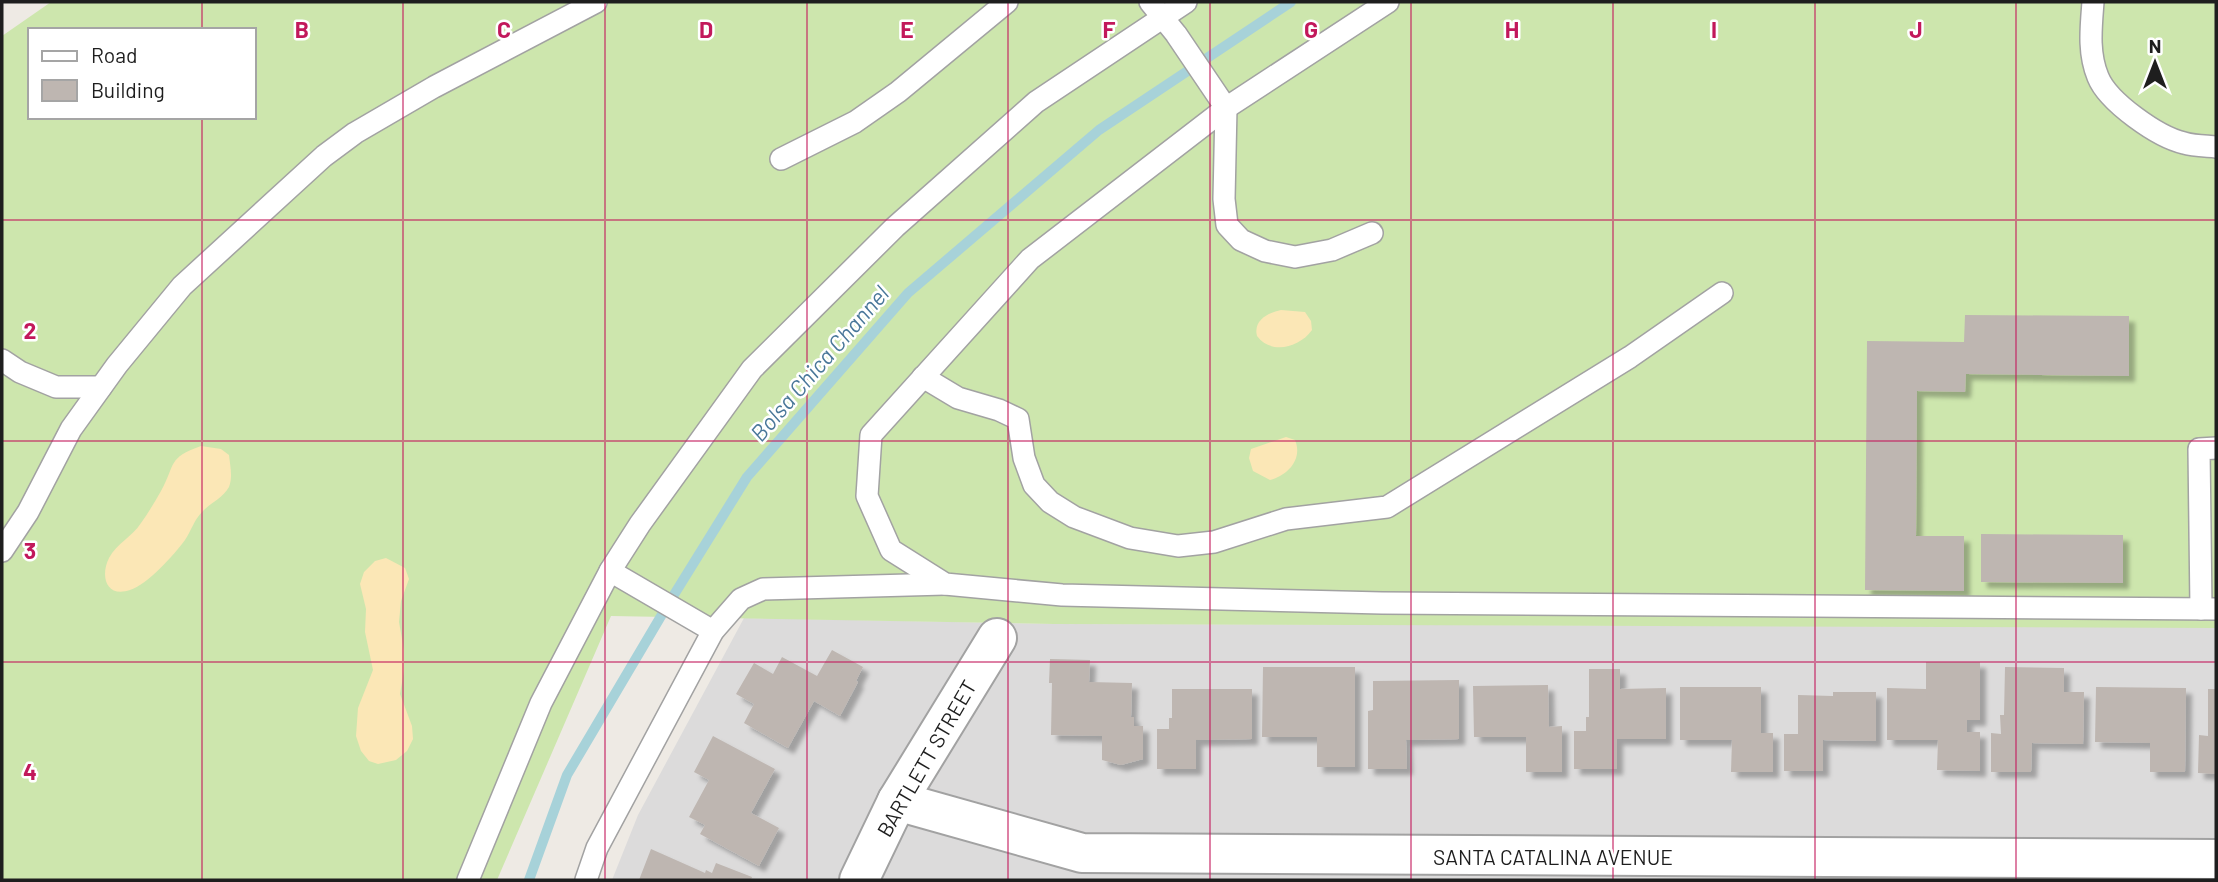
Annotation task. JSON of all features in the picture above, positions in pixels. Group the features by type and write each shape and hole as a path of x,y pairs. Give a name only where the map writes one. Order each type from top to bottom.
{"street":[{"name":"BARTLETT STREET","path":"859,880 897,802 997,638"},
{"name":"SANTA CATALINA AVENUE","path":"897,802 1082,853 2216,859"}],"lane":[{"path":"2,551 28,512 71,429 183,286 324,156 355,133 596,2"},
{"path":"781,159 866,114 898,92 1007,2"},
{"path":"468,880 541,703 610,571 640,524 752,369 895,227 1036,102 1186,2"},
{"path":"945,584 891,550 867,496 871,435 1030,259 1221,101 1388,2"},
{"path":"2093,2 2090,40 2099,79 2117,102 2147,125 2182,143 2216,147"},
{"path":"1163,18 1221,101 1227,225 1241,240 1265,251 1295,257 1332,250 1372,233"},
{"path":"923,377 958,397 1018,419 1024,458 1034,485 1050,502 1074,517 1130,538 1178,546 1214,541 1286,519 1387,507 1630,357 1722,293"},
{"path":"2,360 20,372 56,387 102,387"},
{"path":"586,880 597,848 713,631 741,600 763,589 945,584 1062,595 1382,603 2209,609 2199,449 2216,448"},
{"path":"610,571 713,631"}],"shaded area":[{"path":"744,618 1054,624 2216,627 2216,880 612,880 638,815"}],"green space":[{"path":"51,2 2216,2 2216,628 1054,624 611,616 497,880 2,880 2,36"}],"sand":[{"path":"1281,310 1305,312 1311,321 1312,330 1293,345 1270,346 1257,336 1257,326 1263,318"},
{"path":"1286,437 1295,440 1297,447 1295,460 1288,470 1270,480 1253,471 1249,458 1251,449"},
{"path":"201,446 221,449 229,455 229,487 199,515 187,537 152,576 130,590 122,592 110,588 105,572 112,553 144,519 177,458"},
{"path":"386,558 405,568 409,579 401,601 399,622 404,650 400,694 412,726 413,739 407,751 396,760 378,764 369,761 361,751 356,736 358,708 373,670 365,632 366,609 360,584 364,572 375,561"}],"building":[{"path":"1965,315 2129,316 2129,376 1966,374 1965,392 1917,391 1916,536 1964,536 1964,591 1865,590 1867,341 1964,342"},
{"path":"1981,534 2123,535 2123,583 1981,582"},
{"path":"832,650 863,667 840,716 814,701 788,748 744,723 754,704 736,694 754,663 773,674 782,657 817,676"},
{"path":"1050,659 1090,660 1089,682 1132,683 1131,717 1134,717 1134,726 1143,726 1143,759 1121,765 1102,760 1102,736 1051,735"},
{"path":"1926,662 1980,662 1980,720 1967,720 1967,732 1980,732 1980,771 1937,770 1938,740 1887,740 1887,688 1926,689"},
{"path":"1263,667 1355,667 1355,767 1317,767 1317,737 1262,737"},
{"path":"2005,667 2064,668 2064,692 2084,692 2083,744 2032,743 2031,772 1991,772 1991,733 2001,734 2000,715 2004,715"},
{"path":"1589,669 1620,669 1620,689 1666,688 1666,739 1617,739 1617,769 1574,769 1574,731 1586,731 1586,717 1589,717"},
{"path":"1459,680 1459,739 1406,740 1407,769 1368,769 1368,711 1373,710 1373,681"},
{"path":"1548,685 1549,727 1562,726 1562,772 1526,772 1526,737 1474,737 1473,686"},
{"path":"1680,687 1761,687 1761,733 1773,733 1773,772 1731,772 1732,740 1680,740"},
{"path":"2096,687 2186,688 2185,772 2150,772 2150,743 2095,742"},
{"path":"1172,689 1252,689 1252,739 1196,740 1196,769 1157,769 1157,729 1169,729 1169,718 1172,718"},
{"path":"2208,689 2216,689 2216,774 2198,773 2199,735 2208,736"},
{"path":"1833,692 1876,692 1876,741 1823,740 1823,771 1784,771 1784,734 1798,734 1798,695 1833,696"},
{"path":"713,736 775,769 751,813 779,828 759,866 700,834 705,825 689,817 709,780 694,772"},
{"path":"651,849 705,873 706,870 712,873 716,863 752,877 751,880 639,880"}],"waterway":[{"name":"Bolsa Chica Channel","path":"529,880 567,775 747,477 908,293 1099,130 1291,2"}]}
